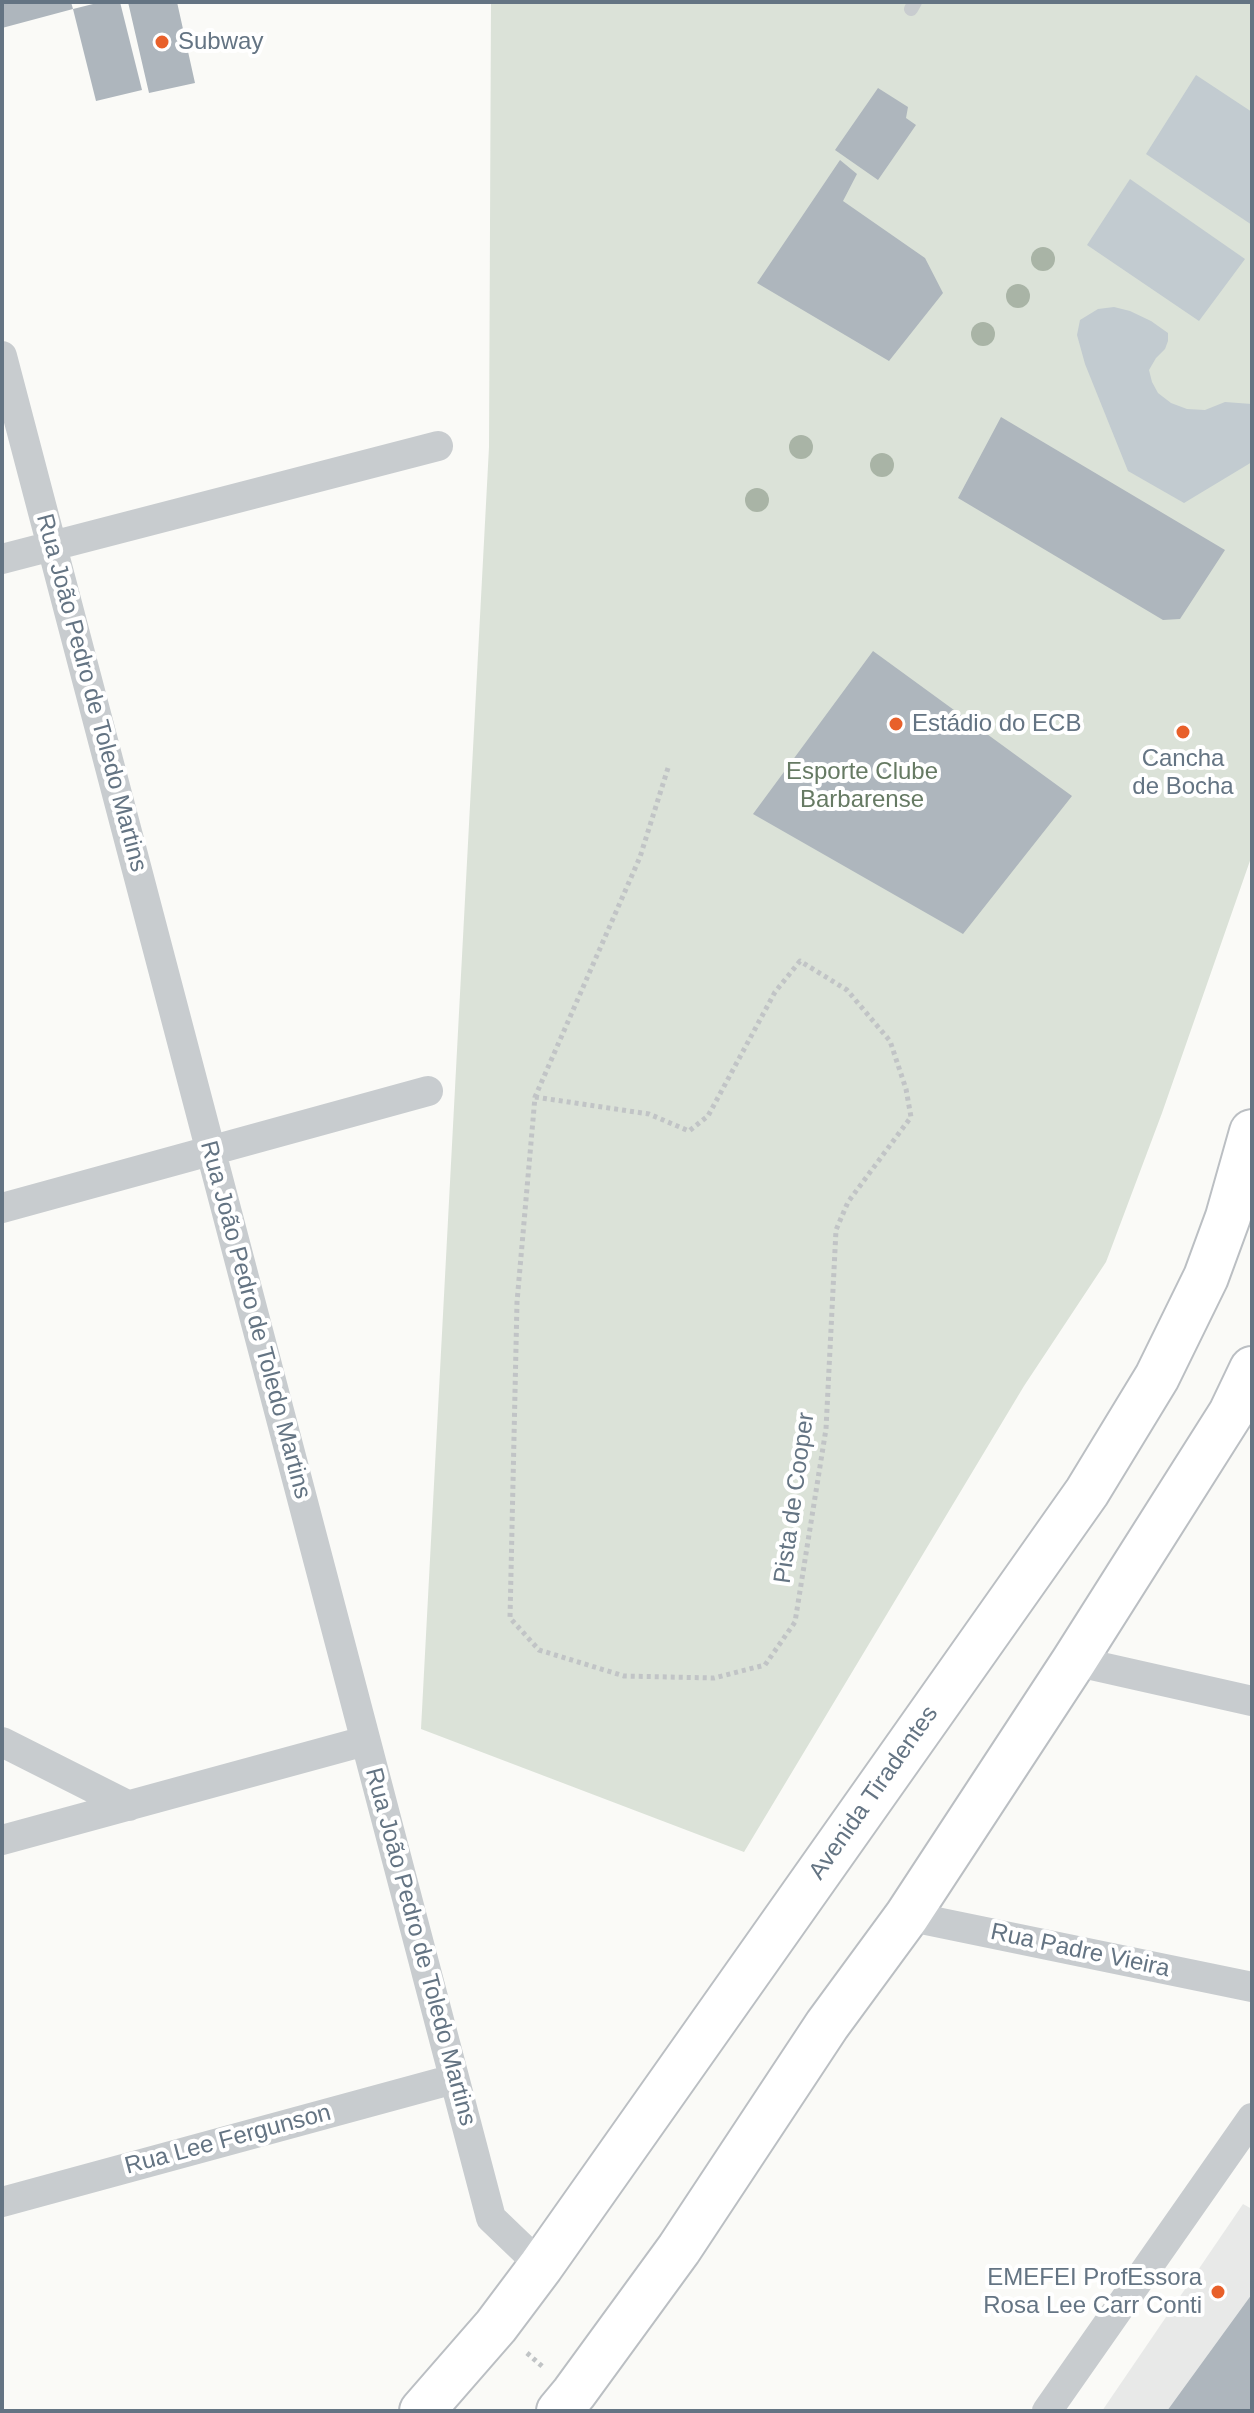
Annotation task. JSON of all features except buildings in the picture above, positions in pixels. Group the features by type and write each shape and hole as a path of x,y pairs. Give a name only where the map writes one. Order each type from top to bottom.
{"main road":[{"name":"Avenida Tiradentes","path":"422,2411 496,2326 541,2266 1087,1492 1157,1377 1206,1277 1228,1217 1252,1134"},
{"path":"566,2402 679,2249 827,2025 907,1916 1074,1661 1241,1415 1252,1369"}],"street":[{"name":"Rua João Pedro de Toledo Martins","path":"2,356 491,2218 541,2266"},
{"path":"2,559 438,446"},
{"path":"2,1208 428,1091"},
{"path":"1074,1661 1252,1701"},
{"path":"2,1840 365,1741"},
{"path":"2,1742 129,1806"},
{"name":"Rua Padre Vieira","path":"907,1916 1252,1987"},
{"name":"Rua Lee Fergunson","path":"2,2202 454,2079"},
{"path":"1047,2411 1252,2118"}],"path":[{"path":"535,1097 640,857 668,768"},
{"name":"Pista de Cooper","path":"800,961 847,990 890,1041 906,1089 911,1117 848,1202 836,1230 826,1429 795,1622 765,1665 714,1678 624,1676 539,1650 510,1618 517,1302 535,1097 649,1114 689,1131 708,1116 775,992 800,961"},
{"path":"496,2326 566,2402"}],"shaded area":[{"path":"1196,75 1252,112 1252,225 1146,154"},
{"path":"1130,179 1245,259 1199,321 1087,245"},
{"path":"1114,307 1151,321 1168,333 1165,349 1149,370 1158,393 1171,403 1187,409 1205,410 1225,402 1252,404 1252,462 1184,503 1128,471 1085,364 1077,335 1080,320 1098,309"},
{"name":"EMEFEI ProfEssora Rosa Lee Carr Conti","path":"1243,2204 1252,2209 1252,2411 1102,2411"}],"green space":[{"name":"Esporte Clube Barbarense","path":"491,2 1252,2 1252,855 1162,1113 1106,1262 1024,1386 744,1852 421,1729 489,447"}],"place":[{"name":"Subway","path":"162,42"},
{"name":"Estádio do ECB","path":"896,724"},
{"name":"Cancha de Bocha","path":"1183,732"},
{"name":"EMEFEI ProfEssora Rosa Lee Carr Conti","path":"1218,2292"}]}
